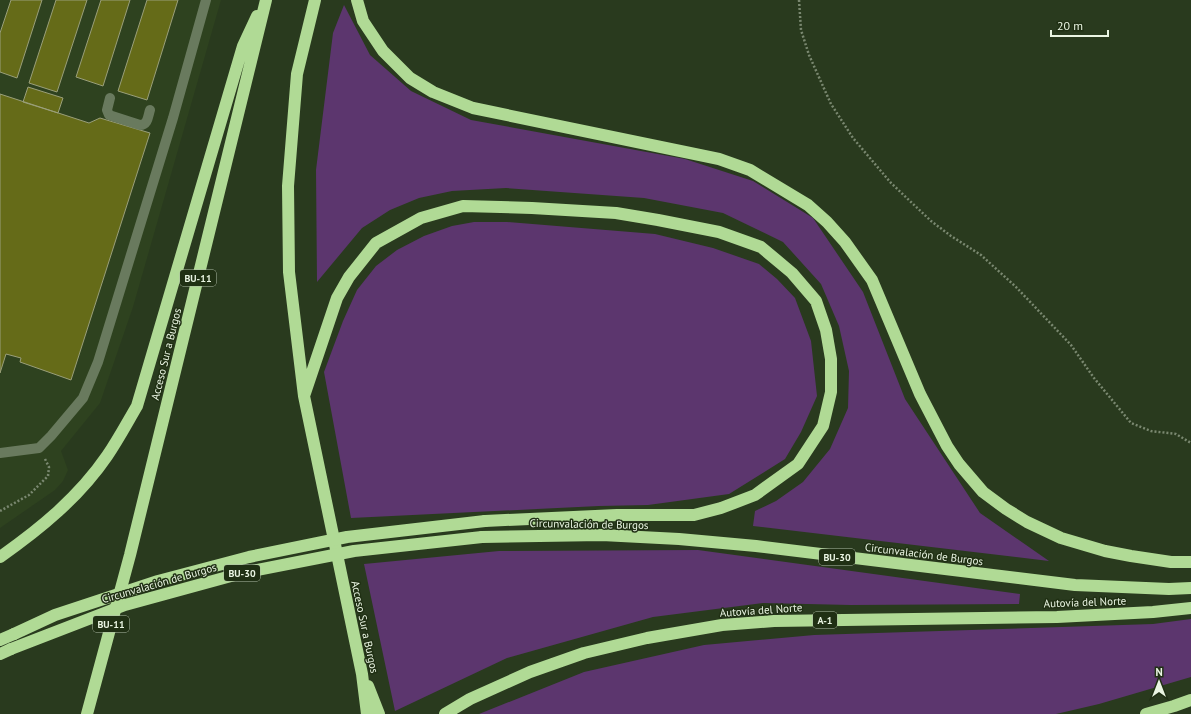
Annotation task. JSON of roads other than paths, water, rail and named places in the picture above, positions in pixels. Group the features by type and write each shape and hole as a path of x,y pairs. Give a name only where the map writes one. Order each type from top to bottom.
{"highway":[{"path":"0,557 56,514 91,478 107,456 137,406 243,46 265,0"},
{"name":"Acceso Sur a Burgos","path":"87,714 130,555 265,0"},
{"name":"Acceso Sur a Burgos","path":"315,0 297,74 288,186 289,272 304,396 362,674 367,714"},
{"path":"357,0 363,21 383,51 410,78 433,92 473,108 719,159 750,170 808,205 827,222 845,242 872,280 920,394 947,446 959,464 983,492 1027,522 1061,538 1104,551 1131,556 1171,562 1191,562"},
{"path":"0,640 55,615 158,581 249,557 347,537 485,521 617,515 694,515 721,508 755,495 798,464 823,426 831,392 831,359 826,330 816,301 792,272 761,247 720,232 616,213 463,206 421,218 376,243 348,277 337,298 304,396"},
{"name":"Circunvalación de Burgos","path":"5,652 125,605 242,572 354,551 482,537 602,535 679,539 756,546 1075,585 1169,589 1191,588"},
{"name":"Autovía del Norte","path":"445,714 470,699 530,672 584,653 647,638 722,625 789,620 1057,617 1153,612 1191,608"},
{"path":"362,674 379,714"},
{"path":"81,714 92,693"},
{"path":"1146,714 1191,700"}],"lane":[{"path":"0,453 39,448 83,398 98,362 173,118 206,0"},
{"path":"110,98 107,110 109,116 144,125 150,110"}]}
